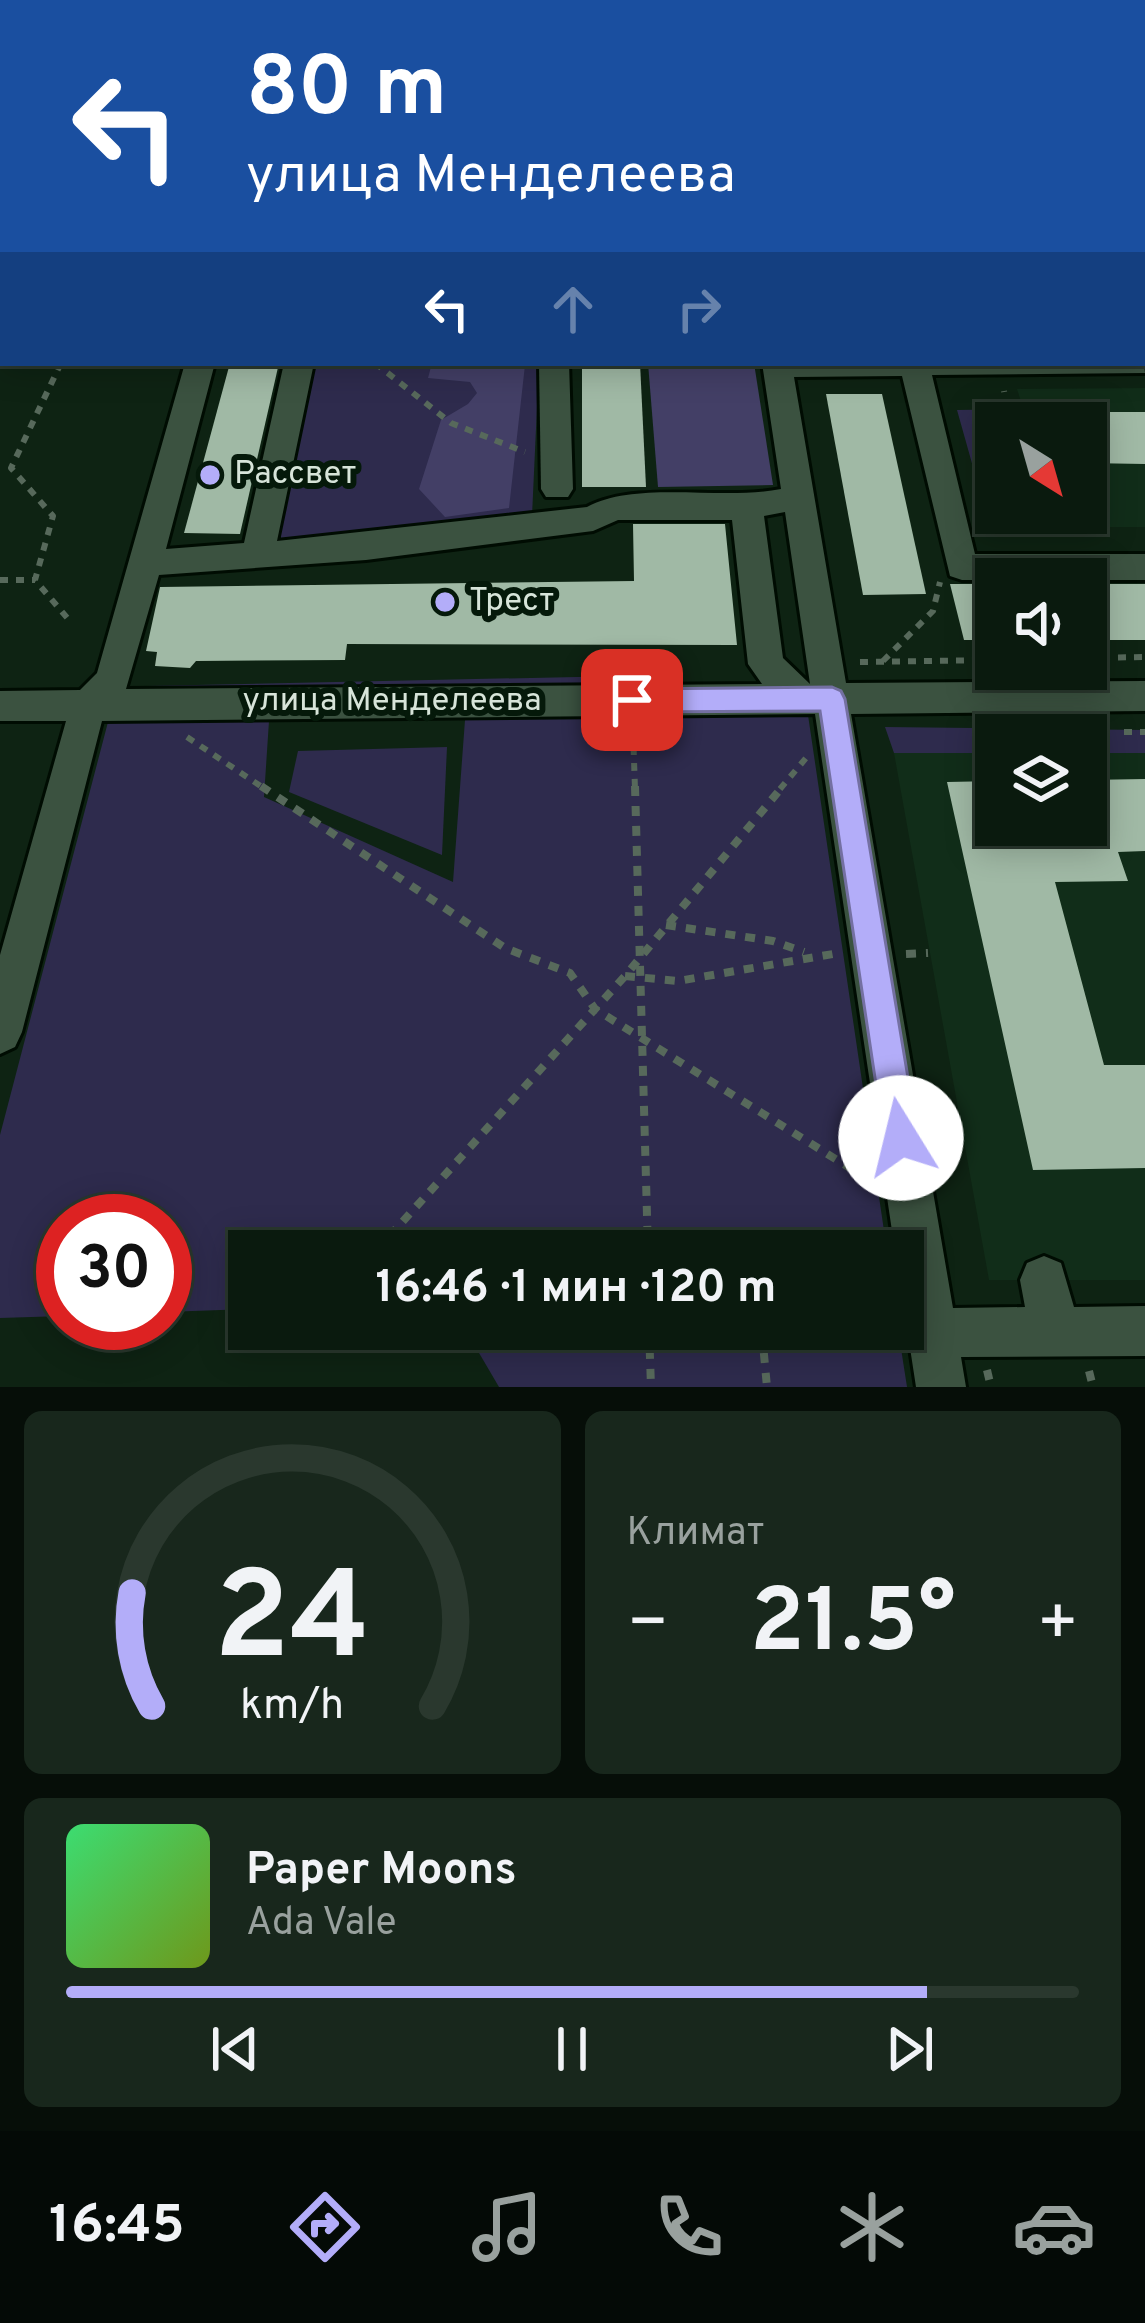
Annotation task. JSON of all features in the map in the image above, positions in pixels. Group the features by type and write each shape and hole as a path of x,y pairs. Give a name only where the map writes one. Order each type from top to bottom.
{"street":[{"path":"0,1032 88,706 113,680 199,366"},
{"path":"257,557 298,366"},
{"path":"554,366 557,489"},
{"path":"777,366 798,496 821,707 872,954 941,1387"},
{"path":"914,366 962,567 1145,567"},
{"path":"145,563 257,557 593,519 614,508 747,508 798,496"},
{"path":"747,508 766,664 821,707"},
{"name":"улица Менделеева","path":"0,706 632,700 821,707 1145,697"},
{"path":"1044,1280 1055,1332"},
{"path":"932,1333 1145,1331"}],"path":[{"path":"35,580 53,516 11,468 60,366"},
{"path":"378,366 451,423 524,451 537,480 557,489"},
{"path":"883,662 933,611 942,576 962,567"},
{"path":"0,580 35,580 69,620"},
{"path":"1107,658 1145,657"},
{"path":"632,700 647,1230"},
{"path":"395,1230 626,976 821,707"},
{"path":"179,732 505,948 570,973 595,1009 785,1132 877,1184 909,1184"},
{"path":"666,925 773,941 807,953"},
{"path":"626,976 677,985 807,953 928,953"},
{"path":"924,1333 932,1333"},
{"path":"650,1350 651,1387"},
{"path":"764,1350 767,1387"}],"shaded area":[{"path":"312,366 539,366 532,516 272,548"},
{"path":"431,366 525,366 509,508 445,517 419,489 441,420 477,393 470,382 428,378"},
{"path":"648,366 754,366 773,485 658,487"},
{"path":"1145,388 1145,527 1107,527 1107,402 1021,402 1017,389"},
{"path":"957,410 975,410 975,474"},
{"path":"623,676 624,688 145,695 147,686"},
{"path":"808,715 884,1230 228,1230 228,1310 192,1311 192,1194 36,1194 36,1317 0,1318 0,1135 108,722 269,721 264,797 453,882 465,720"},
{"path":"885,727 975,728 975,753 894,753"},
{"path":"1107,730 1145,730 1145,753 1107,753"},
{"path":"447,747 442,855 289,792 298,751"},
{"path":"894,753 975,753 975,846 1107,846 1107,753 1145,753 1145,1280 989,1280"},
{"path":"477,1350 901,1350 907,1387 499,1387"}],"building":[{"path":"229,366 278,366 240,534 184,533"},
{"path":"582,366 640,366 646,487 582,487"},
{"path":"826,394 882,394 926,594 863,595"},
{"path":"1107,412 1145,412 1145,464 1107,463"},
{"name":"Трест","path":"633,524 725,524 737,645 347,644 345,660 196,661 190,668 155,666 157,652 146,651 160,587 634,581"},
{"path":"950,584 975,584 975,640 964,640"},
{"path":"1107,584 1145,584 1145,640 1107,640"},
{"path":"1145,779 1145,851 1118,852 1128,881 1055,882 1104,1065 1145,1065 1145,1168 1033,1170 947,782 975,781 975,846 1107,846 1107,780"}],"place":[{"name":"Рассвет","path":"210,475"},
{"name":"Трест","path":"445,602"}],"route":[{"path":"632,700 832,699 901,1138"}]}
